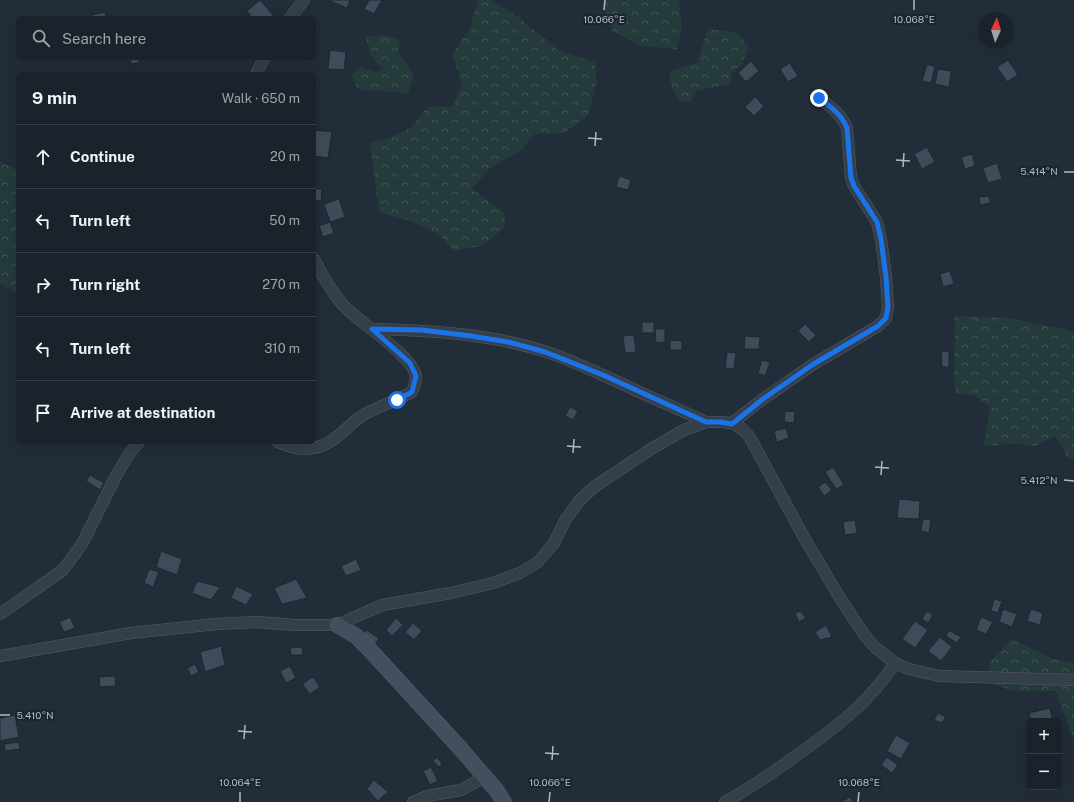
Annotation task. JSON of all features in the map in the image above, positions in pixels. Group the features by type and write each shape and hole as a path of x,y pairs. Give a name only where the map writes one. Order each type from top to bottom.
{"street":[{"path":"292,16 304,0"},
{"path":"257,72 263,60"},
{"path":"732,424 763,399 812,365 878,326 886,318 888,307 886,277 877,222 854,186 851,178 847,128 844,121 838,113 819,98"},
{"path":"283,444 293,448 313,449 331,441 364,414 412,392 416,376 410,363 372,329 343,306 323,276 316,262"},
{"path":"372,329 422,330 471,336 508,342 545,352 603,375 706,422"},
{"path":"0,656 131,633 217,624 257,622 295,625 337,625 382,605 451,593 493,583 520,573 538,562 554,543 574,507 594,487 651,449 684,430 706,422 720,422 732,424 741,428 749,436 806,541 865,636 876,648 895,663 909,669 939,676 1074,680"},
{"path":"0,614 63,570 82,544 117,474 129,454 138,444"},
{"path":"337,625 356,636 370,650 498,791 504,802"},
{"path":"725,802 776,770 848,716 870,696 895,663"},
{"path":"413,802 427,796 461,790 485,777"}],"green space":[{"path":"478,0 491,0 516,15 559,51 595,62 597,83 587,117 564,133 535,134 520,151 489,169 472,189 505,213 505,227 484,245 454,251 439,234 410,221 379,212 370,143 389,138 410,128 428,107 453,106 462,83 452,54 470,28"},
{"path":"604,0 679,0 682,28 677,49 640,46 612,31 603,6"},
{"path":"708,29 738,33 749,47 742,64 732,73 729,84 696,91 691,102 679,101 670,83 670,71 697,63"},
{"path":"384,35 399,39 398,52 414,76 408,93 359,90 351,76 361,66 377,73 381,68 370,54 366,37"},
{"path":"0,162 16,169 16,293 0,283"},
{"path":"955,316 1003,317 1065,329 1074,333 1074,459 1068,458 1055,436 1035,446 1015,444 984,446 990,407 976,396 956,393 954,380"},
{"path":"1012,639 1053,659 1074,663 1074,741 1056,691 1014,691 987,682 990,661"}],"building":[{"path":"260,0 273,15 251,16 247,11"},
{"path":"330,0 350,0 347,8"},
{"path":"369,0 382,0 374,14 364,9"},
{"path":"105,12 106,16 92,16"},
{"path":"330,50 346,52 344,70 328,69"},
{"path":"130,60 139,60 139,63 131,64"},
{"path":"1008,60 1018,75 1007,82 997,67"},
{"path":"751,61 759,71 746,82 738,73"},
{"path":"790,63 798,76 788,82 780,69"},
{"path":"927,64 935,67 931,83 922,81"},
{"path":"938,69 951,71 949,87 935,84"},
{"path":"755,97 764,106 754,116 745,107"},
{"path":"316,130 332,132 328,158 316,156"},
{"path":"927,147 935,162 922,169 914,154"},
{"path":"972,154 975,166 965,169 961,157"},
{"path":"997,163 1002,179 988,183 983,168"},
{"path":"619,176 631,180 628,190 616,187"},
{"path":"316,189 322,189 321,201 316,200"},
{"path":"989,196 990,203 980,205 979,197"},
{"path":"339,199 345,217 330,222 324,204"},
{"path":"330,222 334,233 323,237 319,226"},
{"path":"950,271 954,284 943,287 940,274"},
{"path":"642,322 654,322 654,333 642,333"},
{"path":"805,324 816,335 809,342 798,331"},
{"path":"655,329 665,329 665,342 656,343"},
{"path":"634,335 636,352 625,353 623,336"},
{"path":"745,336 760,337 759,349 744,349"},
{"path":"670,340 682,341 682,350 670,350"},
{"path":"941,351 949,351 949,367 942,367"},
{"path":"727,352 736,353 734,369 725,368"},
{"path":"762,360 770,362 765,376 758,373"},
{"path":"570,407 578,411 573,420 565,416"},
{"path":"785,411 795,412 794,423 784,422"},
{"path":"786,428 789,438 777,442 774,431"},
{"path":"833,467 844,485 836,489 825,472"},
{"path":"90,475 104,483 100,490 86,481"},
{"path":"825,482 832,490 824,496 818,487"},
{"path":"899,499 920,501 919,519 897,518"},
{"path":"923,519 931,520 929,533 921,531"},
{"path":"855,520 857,533 845,535 843,522"},
{"path":"161,551 182,559 177,575 156,567"},
{"path":"356,559 361,570 346,576 341,566"},
{"path":"149,569 159,572 153,587 144,583"},
{"path":"296,579 307,598 282,604 274,588"},
{"path":"197,581 220,587 211,600 192,593"},
{"path":"236,586 253,594 246,605 231,598"},
{"path":"994,599 1002,601 998,613 991,611"},
{"path":"1003,609 1017,614 1012,627 999,622"},
{"path":"1031,609 1043,613 1040,625 1027,621"},
{"path":"800,611 806,618 799,622 795,614"},
{"path":"927,611 933,615 928,623 922,619"},
{"path":"70,617 75,628 64,632 59,622"},
{"path":"981,617 993,622 986,634 976,630"},
{"path":"396,618 403,625 392,636 386,630"},
{"path":"915,621 928,630 915,648 902,639"},
{"path":"413,623 422,631 414,640 405,632"},
{"path":"826,625 832,637 820,640 815,632"},
{"path":"366,630 379,638 373,648 359,640"},
{"path":"949,630 961,637 957,643 946,636"},
{"path":"940,637 952,647 941,661 928,651"},
{"path":"221,646 225,665 205,672 200,652"},
{"path":"302,647 303,655 291,655 290,648"},
{"path":"195,664 199,672 191,676 187,668"},
{"path":"290,666 296,678 286,683 280,671"},
{"path":"115,676 116,686 100,687 99,677"},
{"path":"313,677 320,687 310,694 302,684"},
{"path":"1050,708 1052,718 1030,718 1029,713"},
{"path":"938,713 946,717 942,723 934,720"},
{"path":"15,715 19,737 0,741 0,718"},
{"path":"896,735 910,743 901,759 887,751"},
{"path":"19,742 20,749 5,751 4,744"},
{"path":"437,757 442,764 439,767 433,761"},
{"path":"887,757 898,765 892,773 881,765"},
{"path":"431,767 438,781 430,785 423,771"},
{"path":"374,780 388,792 378,801 367,789"},
{"path":"850,797 853,802 841,802"}],"route":[{"path":"397,400 412,392 416,376 410,363 372,329 422,330 508,342 545,352 603,375 706,422 732,424 763,399 812,365 878,326 886,318 888,307 886,277 881,239 877,222 858,193 851,178 847,128 844,121 838,113 819,98"}]}
